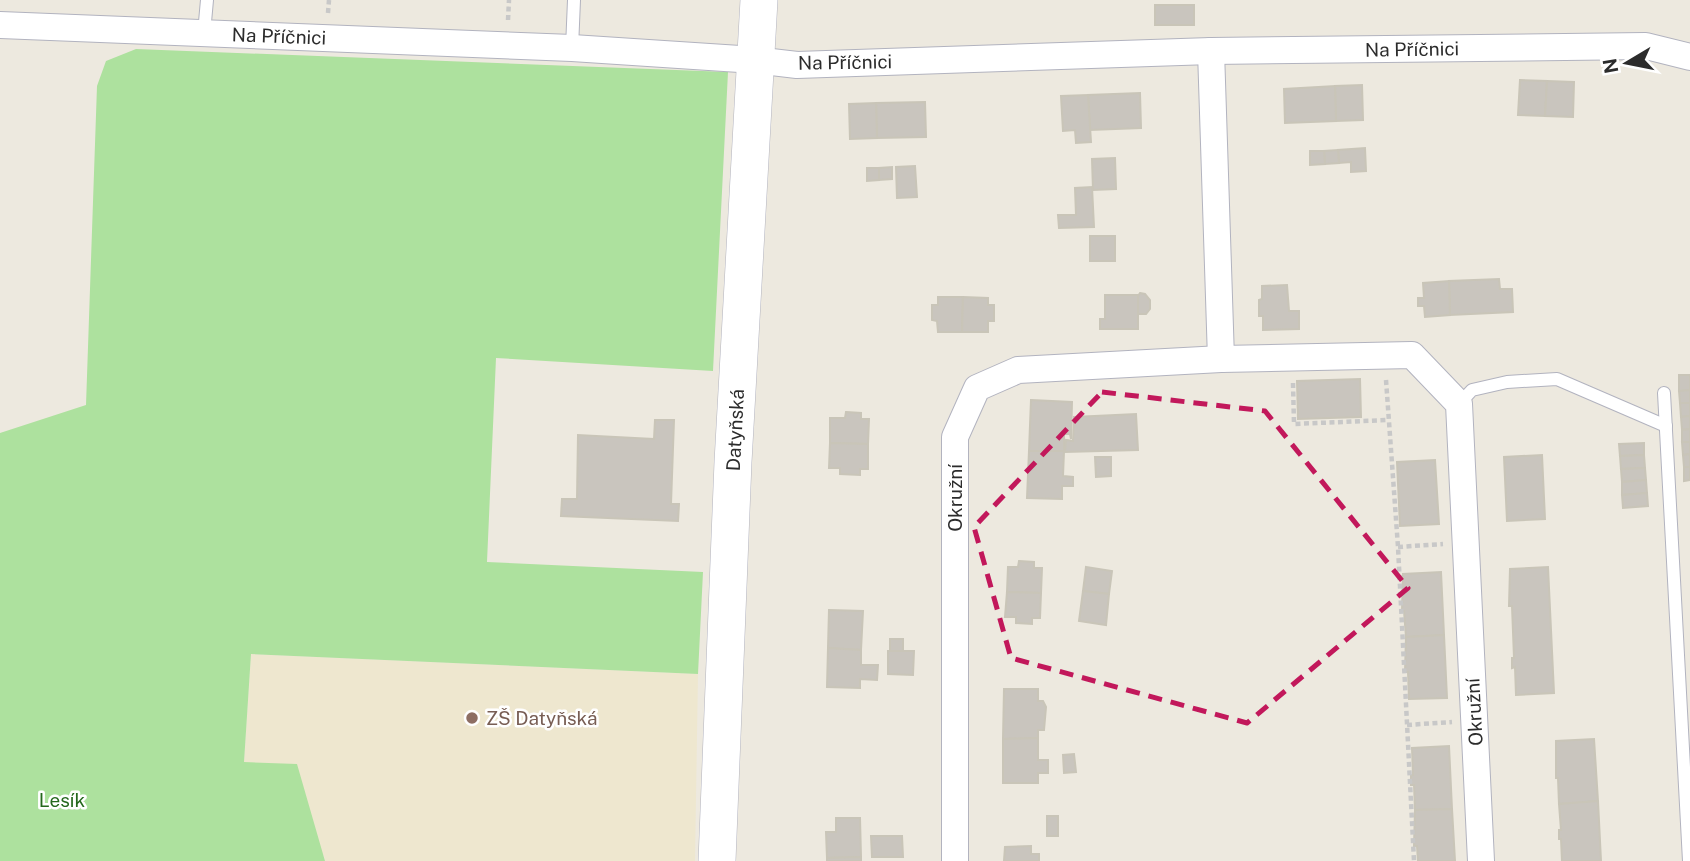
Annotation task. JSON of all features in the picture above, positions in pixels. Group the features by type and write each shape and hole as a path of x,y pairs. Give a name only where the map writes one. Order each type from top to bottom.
{"main road":[{"name":"Datyňská","path":"717,861 733,462 759,0"}],"street":[{"name":"Na Příčnici","path":"0,25 572,48 797,65 1211,51 1646,46 1690,57"},
{"path":"1211,51 1220,359"},
{"name":"Okružní","path":"955,861 954,437 977,387 1018,370 1220,359 1385,355 1412,355 1459,404 1480,861"}],"lane":[{"path":"204,33 207,0"},
{"path":"572,48 574,0"},
{"path":"1459,404 1472,390 1507,382 1557,379 1666,426"},
{"path":"1664,393 1689,861"}],"path":[{"path":"1385,355 1414,861"},
{"path":"1292,357 1294,424 1388,420"},
{"path":"1398,547 1466,542"},
{"path":"1407,725 1474,720"}],"highlighted area":[{"path":"1102,392 1265,411 1408,588 1247,723 1011,658 974,527"}],"shaded area":[{"name":"ZŠ Datyňská","path":"251,654 698,674 695,861 325,861 324,856 244,762"}],"green space":[{"name":"Lesík","path":"136,49 728,72 713,371 496,358 487,562 703,572 698,674 251,654 244,762 297,764 325,861 0,861 0,433 86,405 97,86 106,61"}],"building":[{"path":"1155,5 1194,5 1194,25 1155,25"},
{"path":"1520,80 1547,81 1545,116 1518,115"},
{"path":"1547,81 1574,82 1573,117 1545,116"},
{"path":"1362,85 1363,120 1336,121 1335,86"},
{"path":"1335,86 1336,121 1285,123 1284,89"},
{"path":"1140,93 1141,128 1090,130 1088,95"},
{"path":"1088,95 1091,142 1076,143 1075,130 1063,131 1061,96"},
{"path":"925,102 926,137 877,138 876,103"},
{"path":"876,103 877,138 850,139 849,104"},
{"path":"1365,148 1366,171 1351,172 1351,162 1339,163 1338,150"},
{"path":"1338,150 1339,163 1325,164 1324,151"},
{"path":"1310,151 1324,151 1325,164 1310,165"},
{"path":"1115,158 1116,189 1093,190 1092,159"},
{"path":"915,166 917,197 897,198 896,167"},
{"path":"892,167 892,179 879,180 879,168"},
{"path":"867,168 879,168 879,180 867,181"},
{"path":"1092,187 1094,227 1059,228 1058,215 1076,215 1075,188"},
{"path":"1090,236 1115,236 1115,261 1090,261"},
{"path":"1499,279 1500,289 1512,289 1513,312 1450,315 1449,281"},
{"path":"1449,281 1450,315 1425,317 1424,306 1418,306 1418,298 1424,298 1423,283"},
{"path":"1287,285 1289,311 1299,311 1299,329 1263,330 1263,316 1259,316 1262,286"},
{"path":"1140,293 1150,300 1150,309 1146,314 1137,314"},
{"path":"1105,295 1138,295 1138,329 1100,329 1100,319 1105,319"},
{"path":"938,297 963,297 962,332 938,332 937,321 932,320 932,305 938,305"},
{"path":"963,297 988,298 988,305 994,305 994,321 988,321 988,332 962,332"},
{"path":"1679,375 1690,375 1690,390 1679,391"},
{"path":"1360,379 1361,417 1298,419 1297,381"},
{"path":"1690,390 1690,403 1680,403 1679,391"},
{"path":"1031,400 1072,402 1071,439 1070,434 1064,434 1064,451 1029,451"},
{"path":"1680,403 1690,403 1690,416 1681,417"},
{"path":"846,412 861,413 861,419 869,419 868,444 830,443 830,418 845,418"},
{"path":"1136,414 1138,450 1065,452 1066,440 1073,441 1074,417"},
{"path":"1690,416 1690,429 1682,430 1681,417"},
{"path":"655,420 674,420 671,504 679,504 678,521 561,516 562,499 577,499 578,435 654,439"},
{"path":"1690,429 1690,442 1682,442 1682,430"},
{"path":"1682,442 1690,442 1690,454 1683,455"},
{"path":"830,443 868,444 868,469 860,469 860,475 840,474 840,468 829,468"},
{"path":"1644,443 1644,455 1620,456 1619,444"},
{"path":"1029,451 1064,451 1063,476 1073,477 1073,486 1062,486 1062,499 1027,498"},
{"path":"1690,454 1690,467 1684,467 1683,455"},
{"path":"1542,455 1545,519 1507,521 1504,457"},
{"path":"1644,455 1645,468 1621,469 1620,456"},
{"path":"1095,457 1111,457 1111,476 1096,477"},
{"path":"1435,460 1439,524 1400,526 1397,462"},
{"path":"1684,467 1690,467 1690,480 1684,481"},
{"path":"1645,468 1646,480 1622,482 1621,469"},
{"path":"1646,480 1647,493 1622,495 1622,482"},
{"path":"1647,493 1648,506 1623,508 1622,495"},
{"path":"1019,561 1034,562 1034,568 1042,568 1041,593 1007,592 1008,567 1018,567"},
{"path":"1086,567 1112,571 1109,594 1083,591"},
{"path":"1548,567 1554,693 1516,695 1515,667 1512,668 1512,606 1509,606 1510,569"},
{"path":"1441,572 1444,635 1406,637 1402,611 1403,574"},
{"path":"1083,591 1109,594 1106,625 1079,621"},
{"path":"1007,592 1041,593 1040,618 1032,618 1032,624 1016,623 1016,617 1005,617"},
{"path":"829,610 863,611 861,650 828,648"},
{"path":"1444,635 1447,698 1409,699 1408,672 1405,672 1406,637"},
{"path":"890,639 903,639 903,651 890,651"},
{"path":"828,648 861,650 861,665 878,665 877,680 860,679 860,688 827,687"},
{"path":"888,651 914,651 913,675 888,674"},
{"path":"1004,689 1038,689 1038,701 1043,701 1046,707 1044,730 1038,730 1038,738 1003,739"},
{"path":"1038,738 1038,760 1048,760 1048,773 1038,773 1038,783 1003,783 1003,739"},
{"path":"1594,739 1598,801 1559,804 1556,741"},
{"path":"1449,746 1452,809 1415,810 1414,785 1411,785 1412,748"},
{"path":"1074,754 1076,772 1064,773 1063,755"},
{"path":"1598,801 1601,861 1562,861 1559,804"},
{"path":"1452,809 1455,861 1418,861 1417,846 1414,846 1415,810"},
{"path":"1047,816 1058,816 1058,836 1047,836"},
{"path":"836,818 860,818 861,857 827,858 826,832 836,832"},
{"path":"871,836 902,836 903,857 872,857"},
{"path":"1031,846 1031,854 1039,854 1039,861 1004,861 1005,847"},
{"path":"861,857 861,861 827,861 827,858"}],"place":[{"name":"ZŠ Datyňská","path":"472,718"}]}
